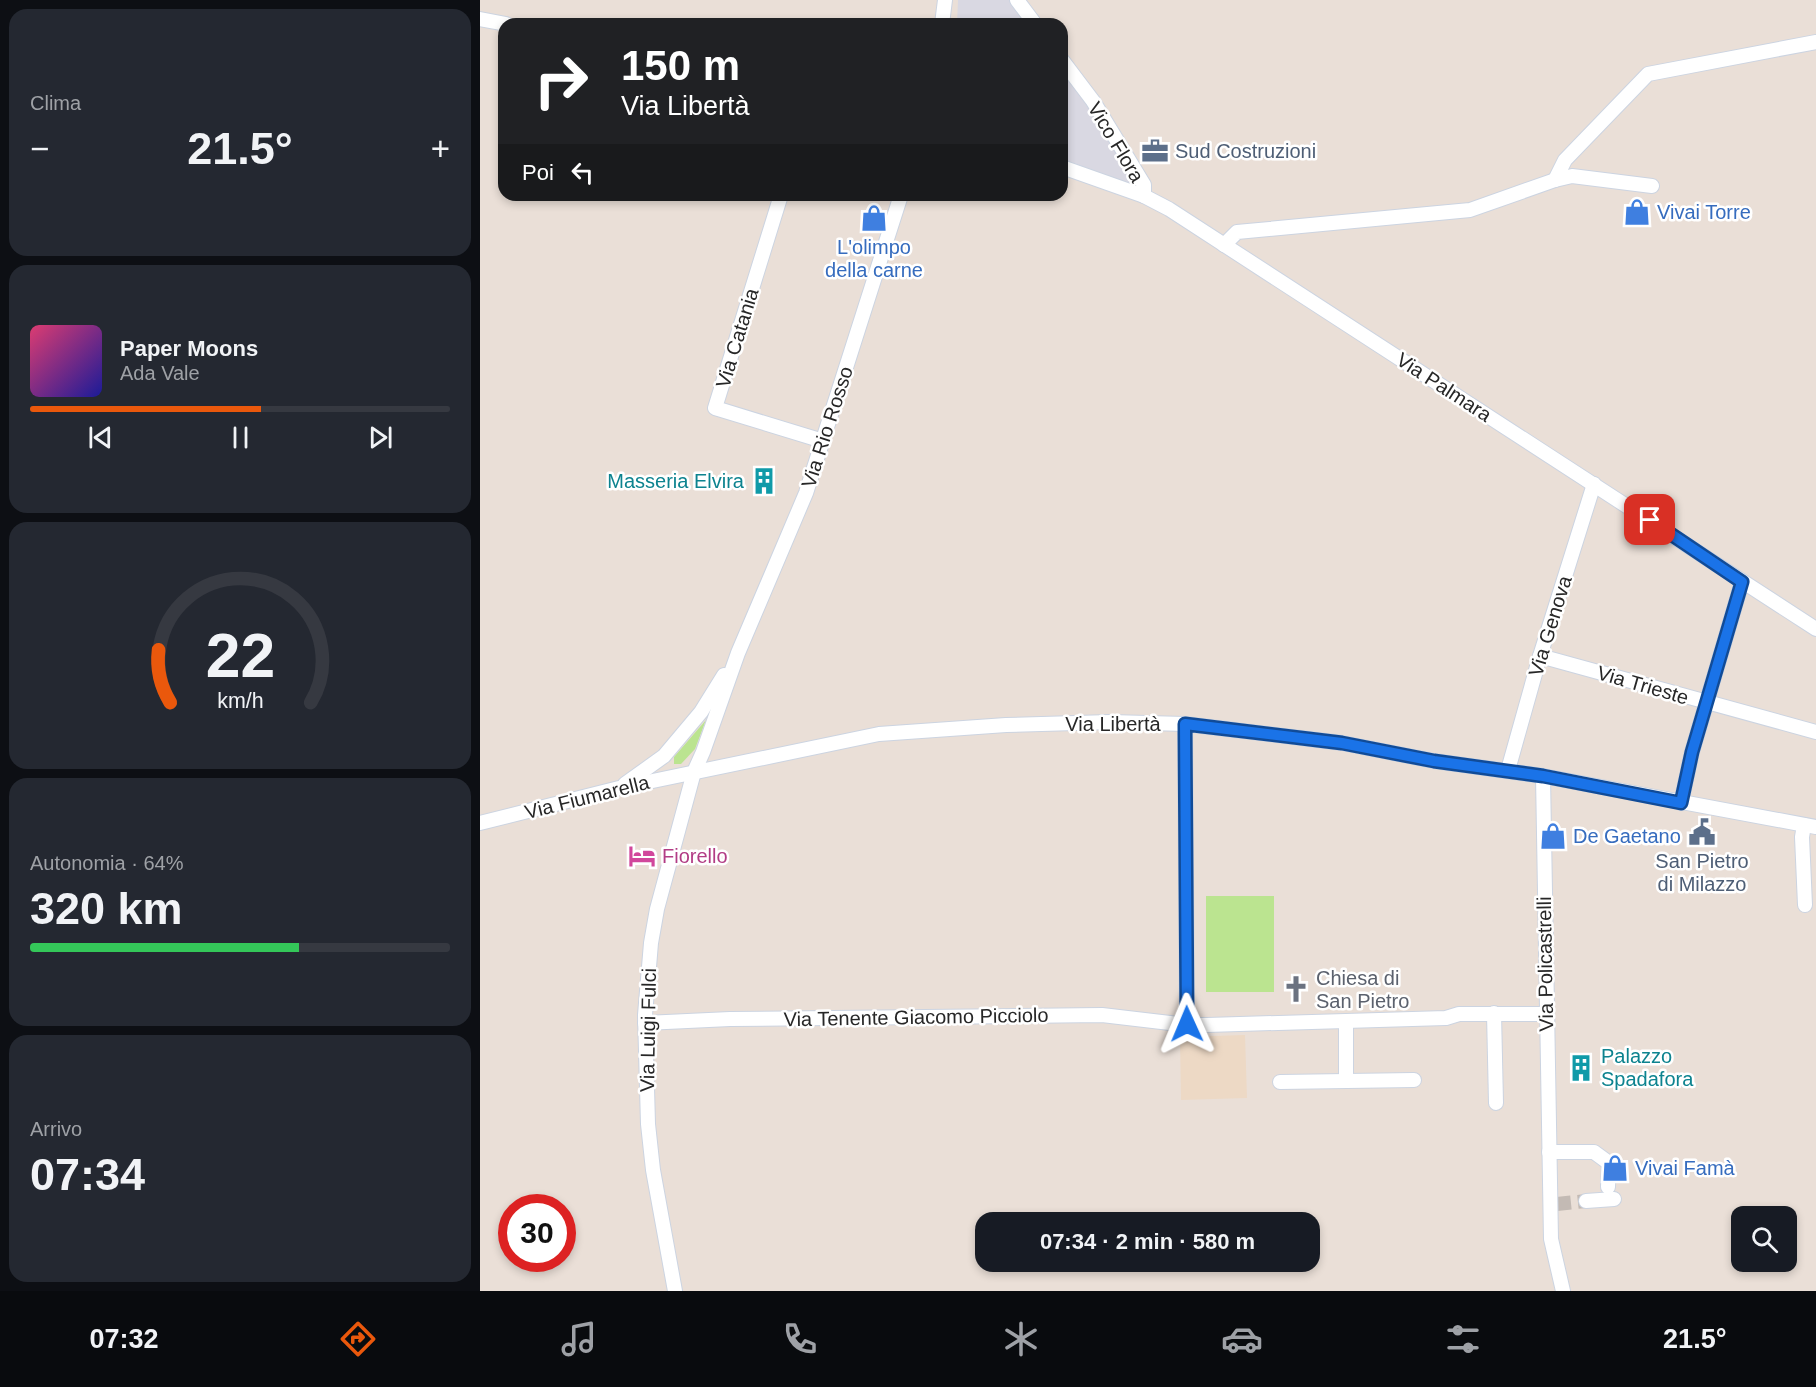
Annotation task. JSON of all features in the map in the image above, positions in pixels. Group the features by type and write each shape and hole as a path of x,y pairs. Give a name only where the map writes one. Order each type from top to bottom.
{"street":[{"path":"943,18 945,0"},
{"path":"1017,0 1030,18"},
{"path":"480,19 498,22"},
{"path":"1555,180 1565,160 1648,74 1816,42"},
{"name":"Vico Flora","path":"1068,68 1093,100 1144,185 1144,196"},
{"name":"Via Palmara","path":"1068,169 1144,196 1169,209 1816,629"},
{"path":"1224,245 1238,232 1470,210 1572,176 1652,186"},
{"name":"Via Catania","path":"779,201 715,408 824,441"},
{"name":"Via Rio Rosso","path":"738,653 786,544 824,441 899,201"},
{"name":"Via Genova","path":"1508,770 1540,656 1594,484"},
{"path":"1681,803 1706,703 1742,582"},
{"path":"619,788 663,756 701,712 738,653"},
{"name":"Via Luigi Fulci","path":"675,1291 653,1170 648,1124 645,1023 651,943 657,909 694,772 738,653"},
{"name":"Via Trieste","path":"1540,656 1816,732"},
{"name":"Via Libertà","path":"694,772 879,734 1110,722 1185,724 1342,743 1434,761 1508,770 1810,826"},
{"path":"1185,724 1187,1024"},
{"path":"663,756 664,769 672,776"},
{"name":"Via Fiumarella","path":"480,824 619,788 694,772"},
{"name":"Via Policastrelli","path":"1543,776 1549,1152 1553,1204 1551,1239 1563,1291"},
{"path":"1805,905 1802,837 1810,826"},
{"path":"1494,1013 1496,1103"},
{"name":"Via Tenente Giacomo Picciolo","path":"645,1023 730,1019 1102,1015 1187,1024 1346,1022 1446,1018 1459,1014 1494,1013 1546,1014"},
{"path":"1346,1022 1346,1081"},
{"path":"1280,1082 1414,1080"},
{"path":"1549,1152 1594,1152 1609,1162 1611,1193 1586,1202"}],"shaded area":[{"path":"958,0 1011,0 1024,18 957,18"},
{"path":"1068,76 1089,105 1136,182 1134,186 1068,161"},
{"path":"1245,1035 1247,1098 1181,1100 1180,1037"}],"green space":[{"path":"706,720 695,749 681,764 674,764 674,757"},
{"path":"1206,896 1274,896 1274,992 1206,992"}],"tunnel":[{"path":"1557,1204 1586,1201"}],"place":[{"name":"Sud Costruzioni","path":"1155,151"},
{"name":"Vivai Torre","path":"1637,212"},
{"name":"L'olimpo della carne","path":"874,218"},
{"name":"Masseria Elvira","path":"764,481"},
{"name":"San Pietro di Milazzo","path":"1702,832"},
{"name":"De Gaetano","path":"1553,836"},
{"name":"Fiorello","path":"642,856"},
{"name":"Chiesa di San Pietro","path":"1296,989"},
{"name":"Palazzo Spadafora","path":"1581,1068"},
{"name":"Vivai Famà","path":"1615,1168"}],"route":[{"path":"1187,1024 1185,724 1342,743 1434,761 1543,776 1681,803 1692,752 1742,582 1650,520"}]}
